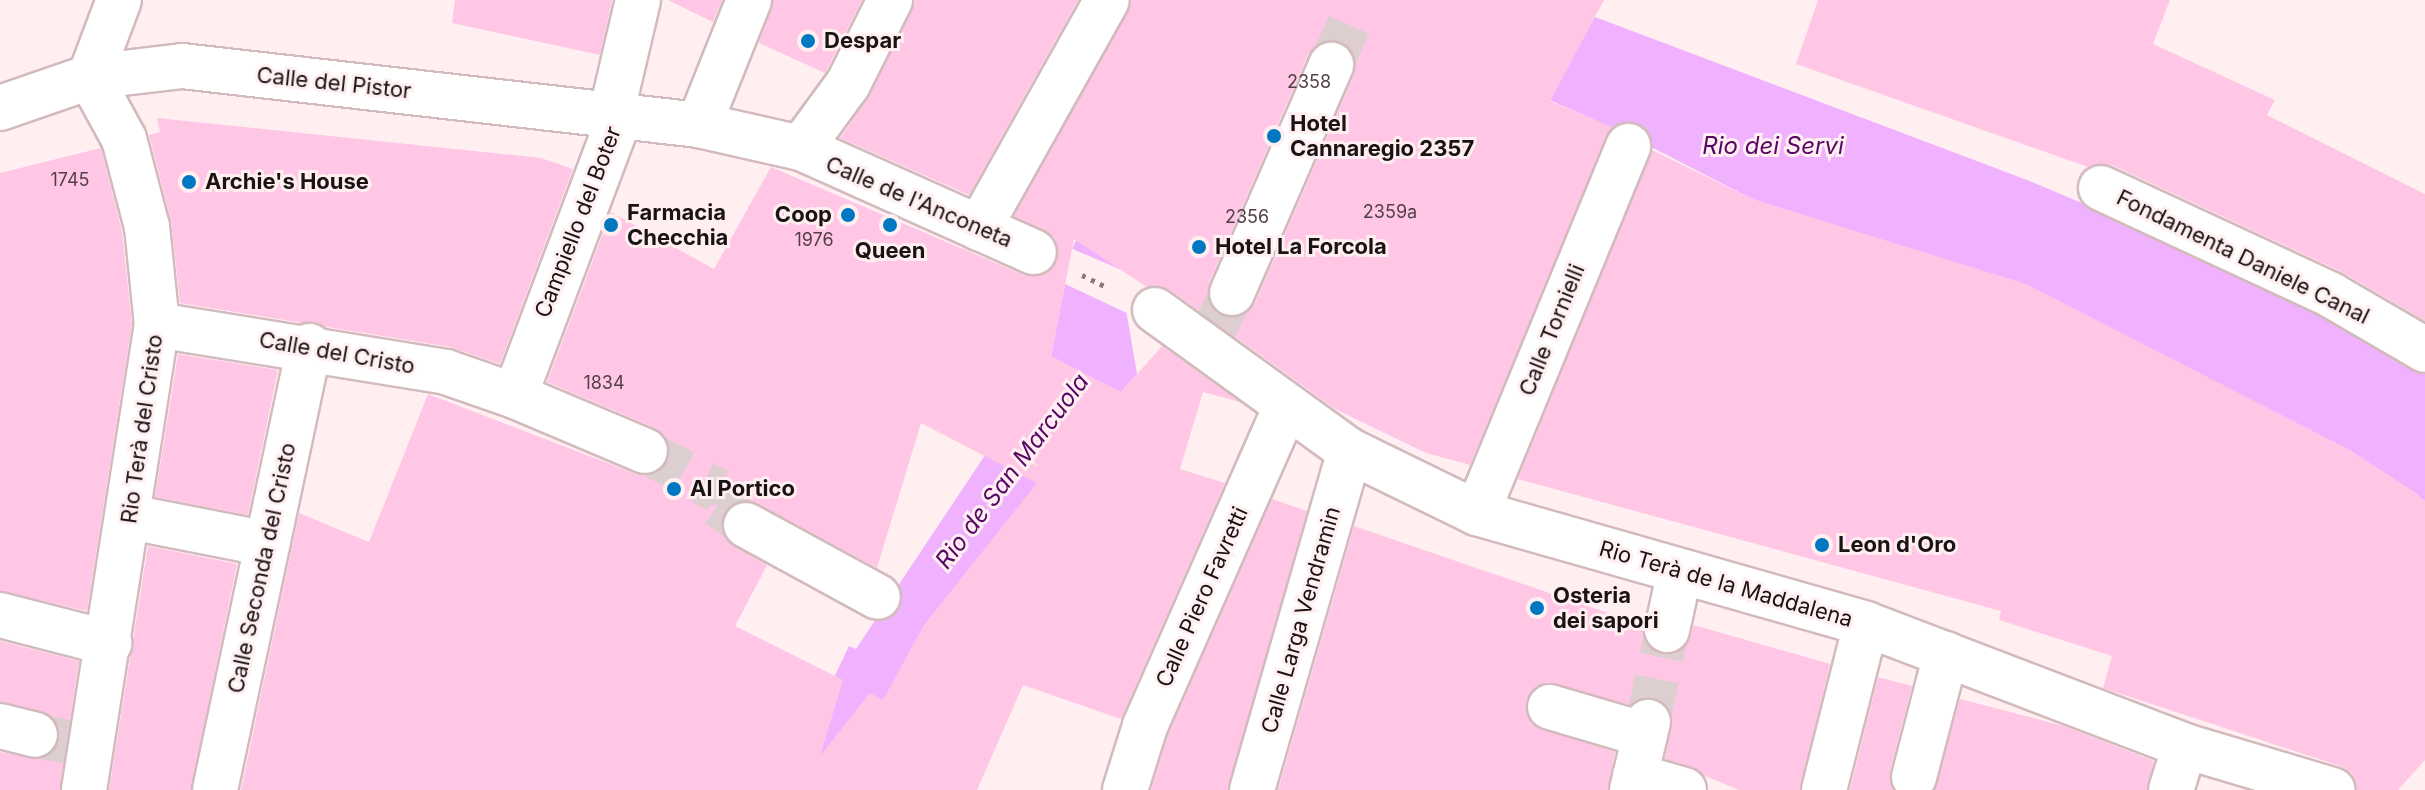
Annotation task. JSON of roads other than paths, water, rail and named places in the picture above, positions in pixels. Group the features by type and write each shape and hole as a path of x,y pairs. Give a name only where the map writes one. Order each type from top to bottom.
{"street":[{"path":"90,77 119,0"},
{"name":"Campiello del Boter","path":"515,396 638,0"},
{"path":"699,125 749,0"},
{"path":"802,150 848,84 890,0"},
{"path":"979,228 1107,0"},
{"path":"1217,324 1331,65"},
{"name":"Calle del Pistor","path":"0,108 90,77 182,66 699,125"},
{"name":"Rio Terà del Cristo","path":"84,790 50,738 109,643 157,325 147,227 124,139 90,77"},
{"name":"Calle de l'Anconeta","path":"699,125 802,150 1034,252"},
{"name":"Calle Tornielli","path":"1477,513 1628,146"},
{"name":"Fondamenta Daniele Canal","path":"2101,188 2331,295 2425,350"},
{"name":"Rio Terà de la Maddalena","path":"1155,310 1217,324 1286,406 1350,451 1477,513 1866,624 2185,746 2333,790"},
{"name":"Calle del Cristo","path":"157,325 309,346 446,372 515,396 645,451"},
{"name":"Calle Seconda del Cristo","path":"215,790 309,346"},
{"name":"Calle Piero Favretti","path":"1125,790 1145,726 1286,406"},
{"name":"Calle Larga Vendramin","path":"1252,790 1350,451"},
{"path":"130,517 267,544"},
{"path":"746,525 878,597"},
{"path":"1667,630 1680,571"},
{"path":"0,615 109,643"},
{"path":"1824,790 1866,624"},
{"path":"1914,777 1946,654"},
{"path":"1550,707 1640,756 1684,790"},
{"path":"2171,790 2185,746"}],"water":[{"name":"Rio dei Servi","path":"1550,0 2027,180 2248,273 2425,370 2425,501 2351,451 2032,288 1752,199 1622,132 1479,69"},
{"name":"Rio de San Marcuola","path":"1114,156 1119,268 1137,374 1053,467 868,727 780,790 849,646 856,649 1051,356 1072,249"}],"tunnel":[{"path":"1331,65 1351,20"},
{"path":"1214,330 1232,293"},
{"path":"645,451 718,491 718,505 746,525"},
{"path":"1648,722 1667,630"},
{"path":"35,735 72,743"}],"place":[{"name":"Despar","path":"808,41"},
{"name":"Hotel Cannaregio 2357","path":"1274,136"},
{"name":"Archie's House","path":"189,182"},
{"name":"Coop","path":"848,215"},
{"name":"Farmacia Checchia","path":"611,225"},
{"name":"Queen","path":"890,225"},
{"name":"Hotel La Forcola","path":"1199,247"},
{"name":"Al Portico","path":"674,489"},
{"name":"Leon d'Oro","path":"1822,545"},
{"name":"Osteria dei sapori","path":"1537,608"}]}
